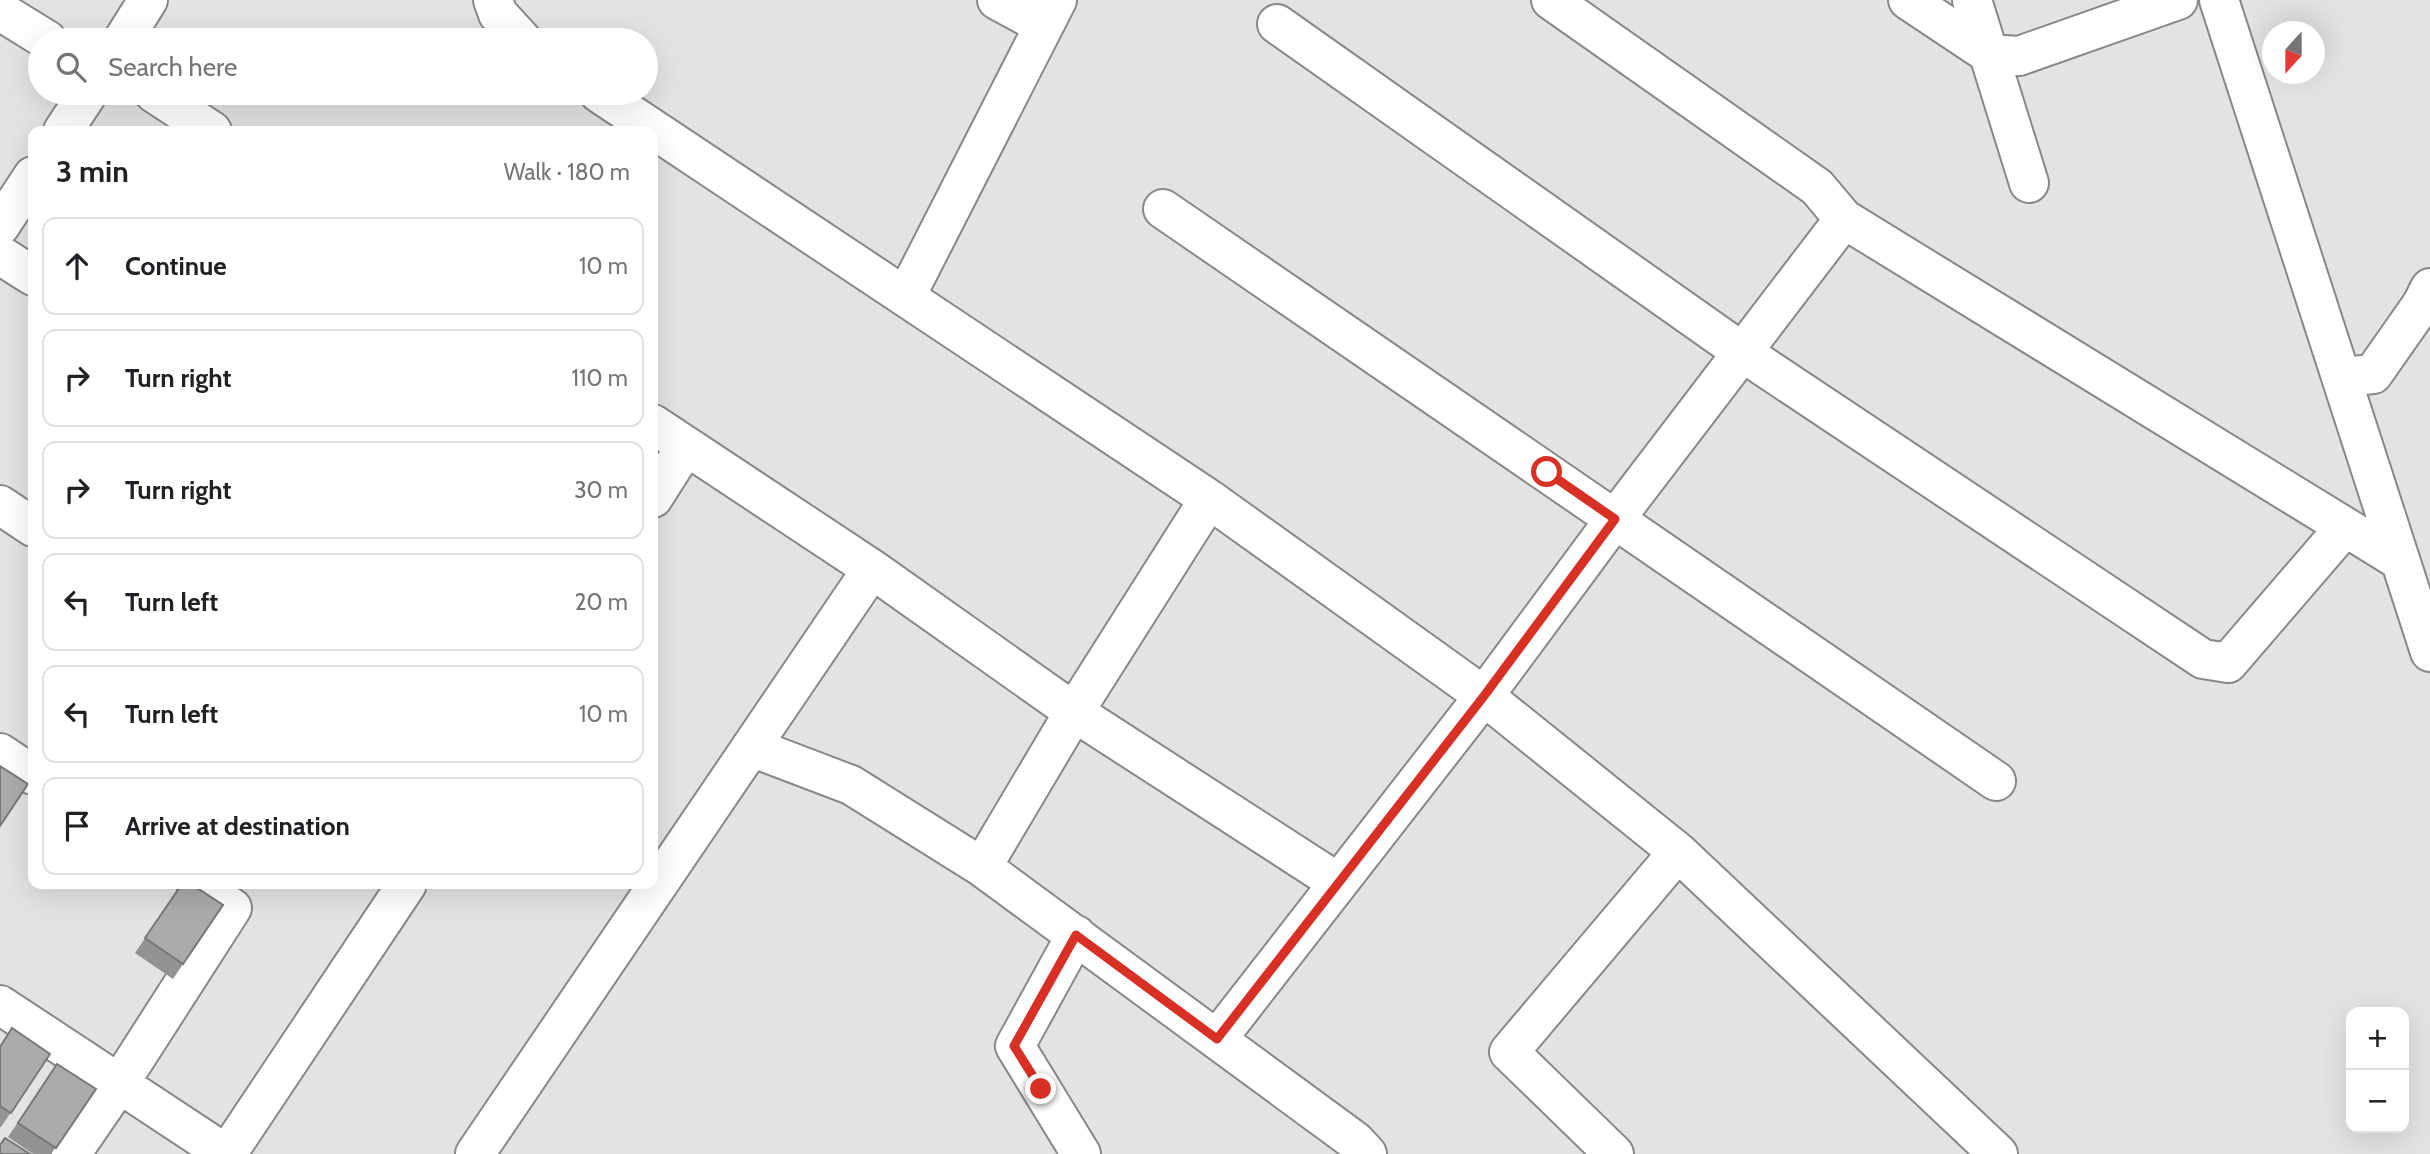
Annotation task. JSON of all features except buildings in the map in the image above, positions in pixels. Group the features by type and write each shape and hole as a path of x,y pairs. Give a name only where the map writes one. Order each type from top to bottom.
{"street":[{"path":"130,28 148,0"},
{"path":"493,0 498,13 511,28"},
{"path":"906,296 1050,13 997,0"},
{"path":"1551,0 1817,187 1844,219 2399,560"},
{"path":"1908,0 1989,54 2019,56 2178,0"},
{"path":"1972,0 2029,183"},
{"path":"2219,0 2429,646"},
{"path":"0,11 28,28"},
{"path":"1277,24 1742,352 2203,659 2228,663 2344,527"},
{"path":"66,126 80,105"},
{"path":"172,105 204,126"},
{"path":"617,105 649,126"},
{"path":"658,132 1209,499 1484,696 1678,852 1998,1154"},
{"path":"0,226 28,184"},
{"path":"1163,209 1996,780"},
{"path":"1217,1039 1484,696 1844,219"},
{"path":"0,255 28,272"},
{"path":"2342,377 2373,374 2422,304 2430,288"},
{"path":"658,427 873,569 1074,712 1337,882"},
{"path":"658,491 686,446"},
{"path":"982,867 1074,712 1209,499"},
{"path":"0,505 28,524"},
{"path":"494,1146 751,747 873,569"},
{"path":"751,747 851,785 982,867 1355,1141 1367,1154"},
{"path":"0,753 28,772"},
{"path":"1614,1154 1508,1052 1678,852"},
{"path":"71,1154 232,908 204,889"},
{"path":"0,1005 227,1154 404,889"},
{"path":"1076,935 1014,1046 1081,1154"}],"route":[{"path":"1041,1089 1014,1046 1076,935 1217,1039 1484,696 1615,519 1547,472"}]}
